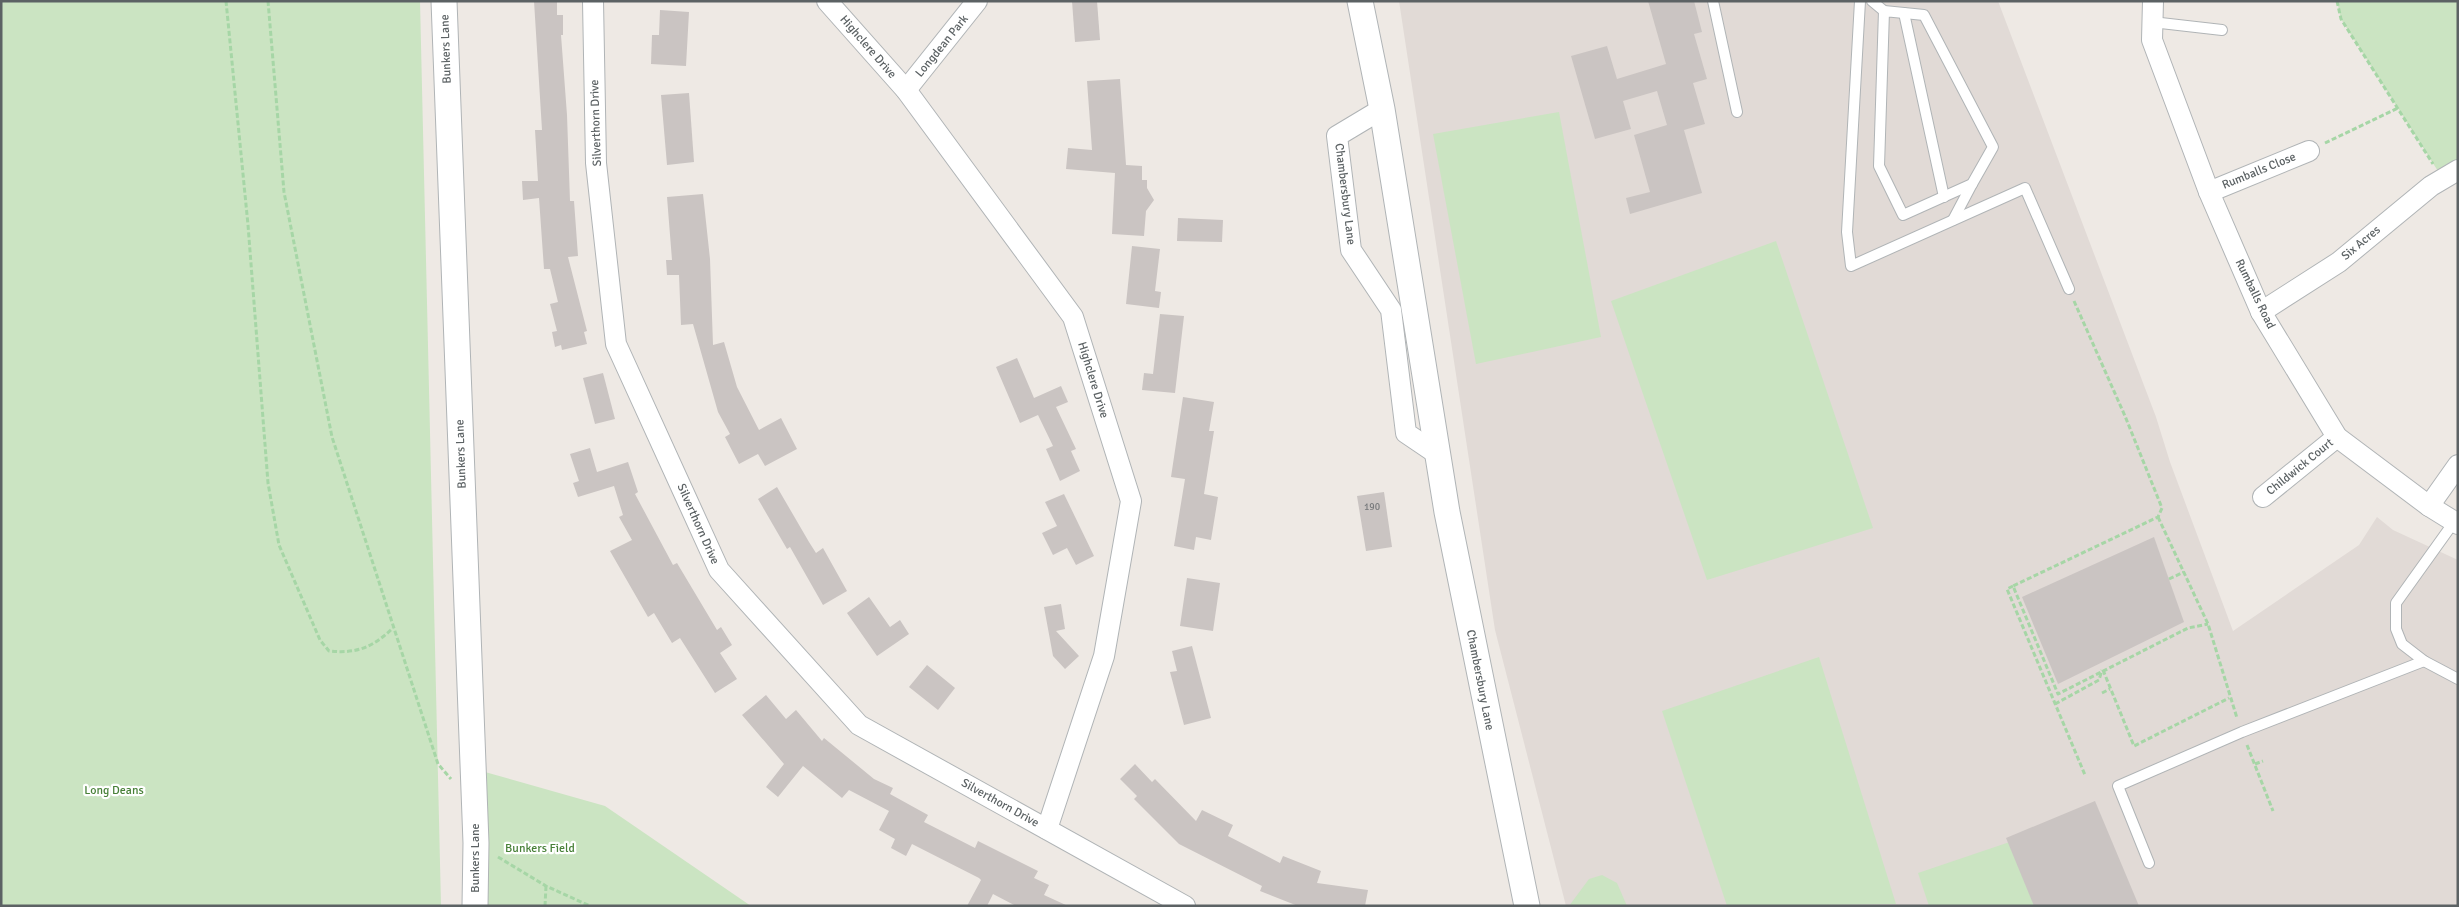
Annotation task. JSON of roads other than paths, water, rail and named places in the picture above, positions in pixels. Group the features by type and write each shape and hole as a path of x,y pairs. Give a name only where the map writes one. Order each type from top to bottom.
{"street":[{"name":"Bunkers Lane","path":"444,1 476,843 475,906"},
{"name":"Silverthorn Drive","path":"593,1 596,163 616,344 719,570 859,725 1185,906"},
{"name":"Highclere Drive","path":"828,1 906,90 1073,317 1131,501 1104,656 1047,829"},
{"name":"Longdean Park","path":"906,90 977,1"},
{"name":"Chambersbury Lane","path":"1360,1 1382,109 1438,454 1485,704 1527,906"},
{"name":"Rumballs Road","path":"2153,1 2152,40 2209,192 2262,312 2336,437 2429,506 2456,523"},
{"name":"Chambersbury Lane","path":"1382,109 1338,136 1351,250 1391,310 1406,433 1438,454"},
{"name":"Rumballs Close","path":"2209,192 2309,151"},
{"name":"Six Acres","path":"2262,312 2338,262 2431,186 2450,174"},
{"name":"Childwick Court","path":"2263,497 2336,437"},
{"path":"2429,506 2458,465"}],"lane":[{"path":"1712,1 1737,112"},
{"path":"1860,1 1846,232 1851,266 2025,188 2069,289"},
{"path":"1872,1 1884,11 1924,15 1993,147 1953,220"},
{"path":"1884,11 1879,166 1902,215 1972,184"},
{"path":"1904,13 1944,197"},
{"path":"2152,22 2222,30"},
{"path":"2456,523 2396,603 2396,629 2402,644 2424,661 2458,679"},
{"path":"2149,863 2118,786 2242,732 2424,661"}],"park label":[{"name":"Long Deans","path":"114,790"},
{"name":"Bunkers Field","path":"540,848"}]}
